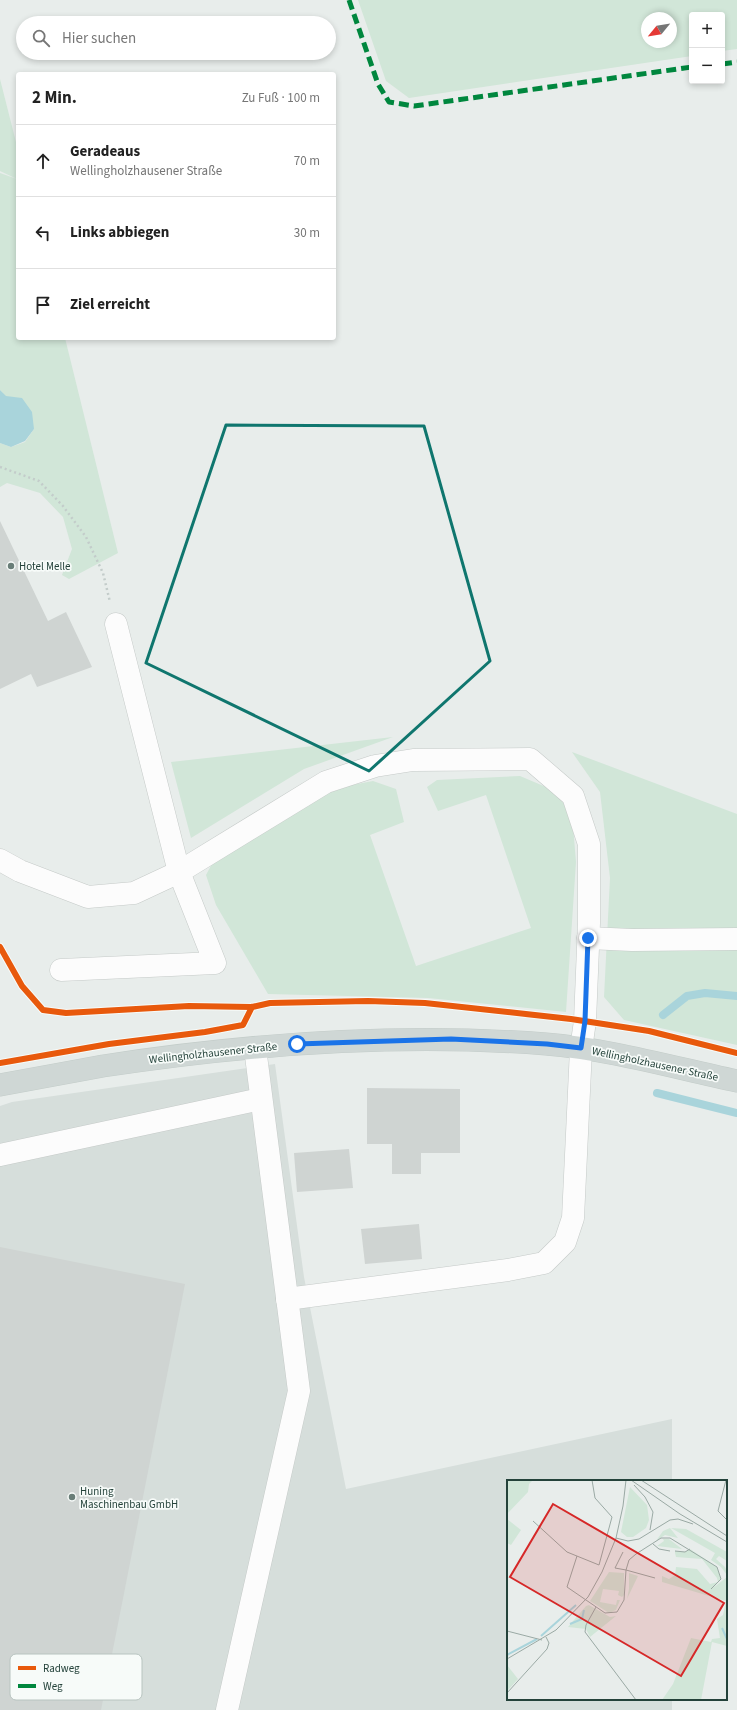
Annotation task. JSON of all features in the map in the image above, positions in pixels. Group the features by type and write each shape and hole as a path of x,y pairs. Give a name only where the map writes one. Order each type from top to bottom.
{"main road":[{"name":"Wellingholzhausener Straße","path":"0,1085 116,1064 255,1048 297,1044 451,1039 547,1044 581,1048 737,1081"}],"lane":[{"path":"61,970 215,963 179,872 116,624"},
{"path":"0,860 20,872 88,897 134,893 179,872 326,782 375,766 410,760 530,759 573,796 589,844 588,938 585,1021 581,1048 574,1218 565,1242 544,1263 508,1270 287,1299"},
{"path":"588,938 632,940 737,939"},
{"path":"227,1710 299,1391 255,1048"},
{"path":"0,1155 261,1099"}],"path":[{"path":"0,467 39,481 63,506 86,537 103,573 116,624"}],"highlighted area":[{"path":"226,425 424,426 490,661 369,771 146,663"}],"shaded area":[{"path":"275,1064 304,1277 346,1489 672,1419 672,1480 507,1480 507,1700 672,1700 672,1710 0,1710 0,1106 12,1102"}],"green space":[{"path":"358,0 737,0 737,49 725,51 725,12 689,12 689,56 409,98 386,81"},
{"path":"0,79 16,142 16,179 0,171"},
{"path":"0,173 16,179 16,340 65,340 118,553 69,579 62,575 72,549 63,517 40,493 7,483 0,487 0,443 11,447 25,442 34,429 0,390"},
{"path":"393,737 304,769 191,838 171,762"},
{"path":"572,752 737,814 737,1045 624,1020 604,997 610,878 600,792"},
{"path":"520,776 553,790 572,814 576,862 566,1012 428,998 268,994 216,905 206,875 214,860 336,788 373,781 396,789 404,822 370,835 416,966 531,928 486,795 438,811 427,787 437,780"}],"water":[{"path":"0,390 6,396 22,398 32,412 34,429 25,441 11,447 0,443"}],"building":[{"name":"Hotel Melle","path":"0,521 48,621 66,612 92,667 37,687 31,674 0,689"},
{"path":"367,1088 460,1089 460,1153 421,1153 421,1174 392,1174 392,1144 367,1144"},
{"path":"349,1149 353,1188 297,1192 294,1153"},
{"path":"419,1224 422,1259 365,1264 361,1229"},
{"name":"Huning Maschinenbau GmbH","path":"0,1247 185,1284 112,1654 10,1654 10,1700 103,1700 101,1710 0,1710"}],"waterway":[{"path":"663,1015 687,996 705,993 737,996"},
{"path":"657,1093 737,1113"}],"marked path":[{"path":"349,0 378,84 389,102 414,106 689,67"},
{"path":"725,64 737,62"}],"cycle path":[{"path":"0,947 22,986 43,1010 66,1013 189,1006 252,1007 270,1003 368,1001 425,1003 571,1019 649,1031 737,1053"},
{"path":"0,1063 109,1044 205,1032 243,1025 252,1007"}],"place":[{"name":"Hotel Melle","path":"11,566"},
{"name":"Huning Maschinenbau GmbH","path":"72,1497"}],"route":[{"path":"297,1044 451,1039 547,1044 581,1048 585,1021 588,938"}]}
